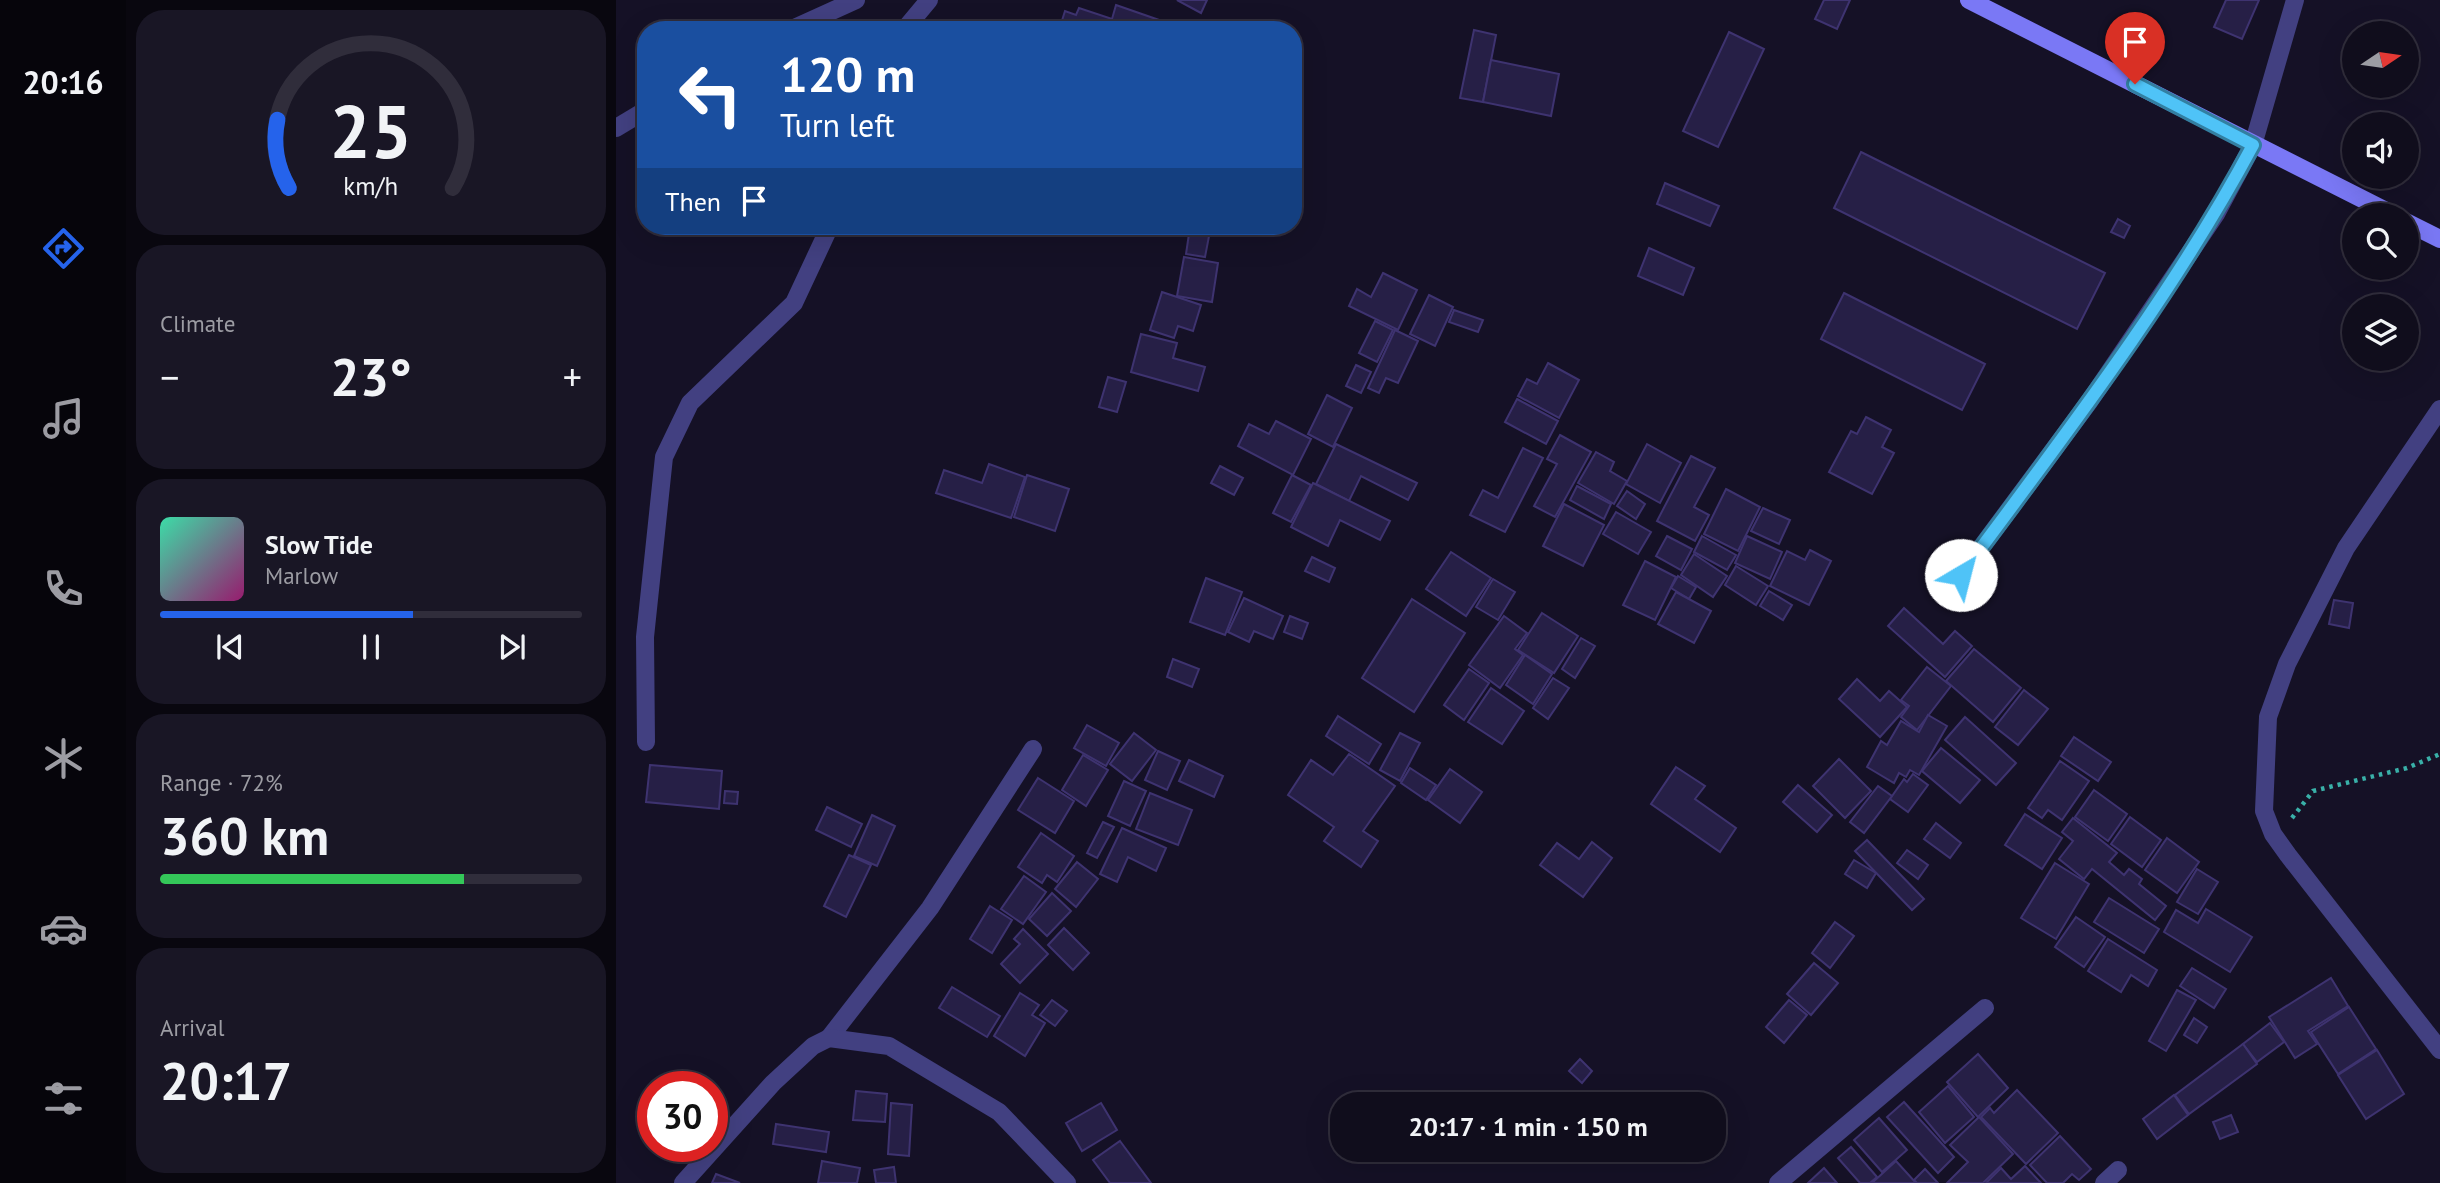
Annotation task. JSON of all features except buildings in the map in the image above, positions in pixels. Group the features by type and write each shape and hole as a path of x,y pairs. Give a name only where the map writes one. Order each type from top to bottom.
{"main road":[{"path":"1969,0 2370,203"},
{"path":"2419,228 2440,239"}],"street":[{"path":"810,21 856,0"},
{"path":"912,21 929,0"},
{"path":"1945,596 2089,402 2216,214 2253,145 2295,0"},
{"path":"616,128 637,115"},
{"path":"646,742 645,637 664,457 690,403 794,303 826,235"},
{"path":"2440,409 2346,548 2287,664 2268,717 2264,811 2273,834 2288,855 2440,1050"},
{"path":"683,1183 773,1083 813,1046 829,1038 930,908 1033,749"},
{"path":"1778,1183 1985,1008"},
{"path":"829,1038 889,1046 999,1112 1067,1183"},
{"path":"2104,1183 2118,1170"}],"path":[{"path":"2264,811 2289,822 2313,791 2407,768 2440,754"}],"route":[{"path":"1961,575 2089,402 2216,214 2253,145 2135,84"}]}
